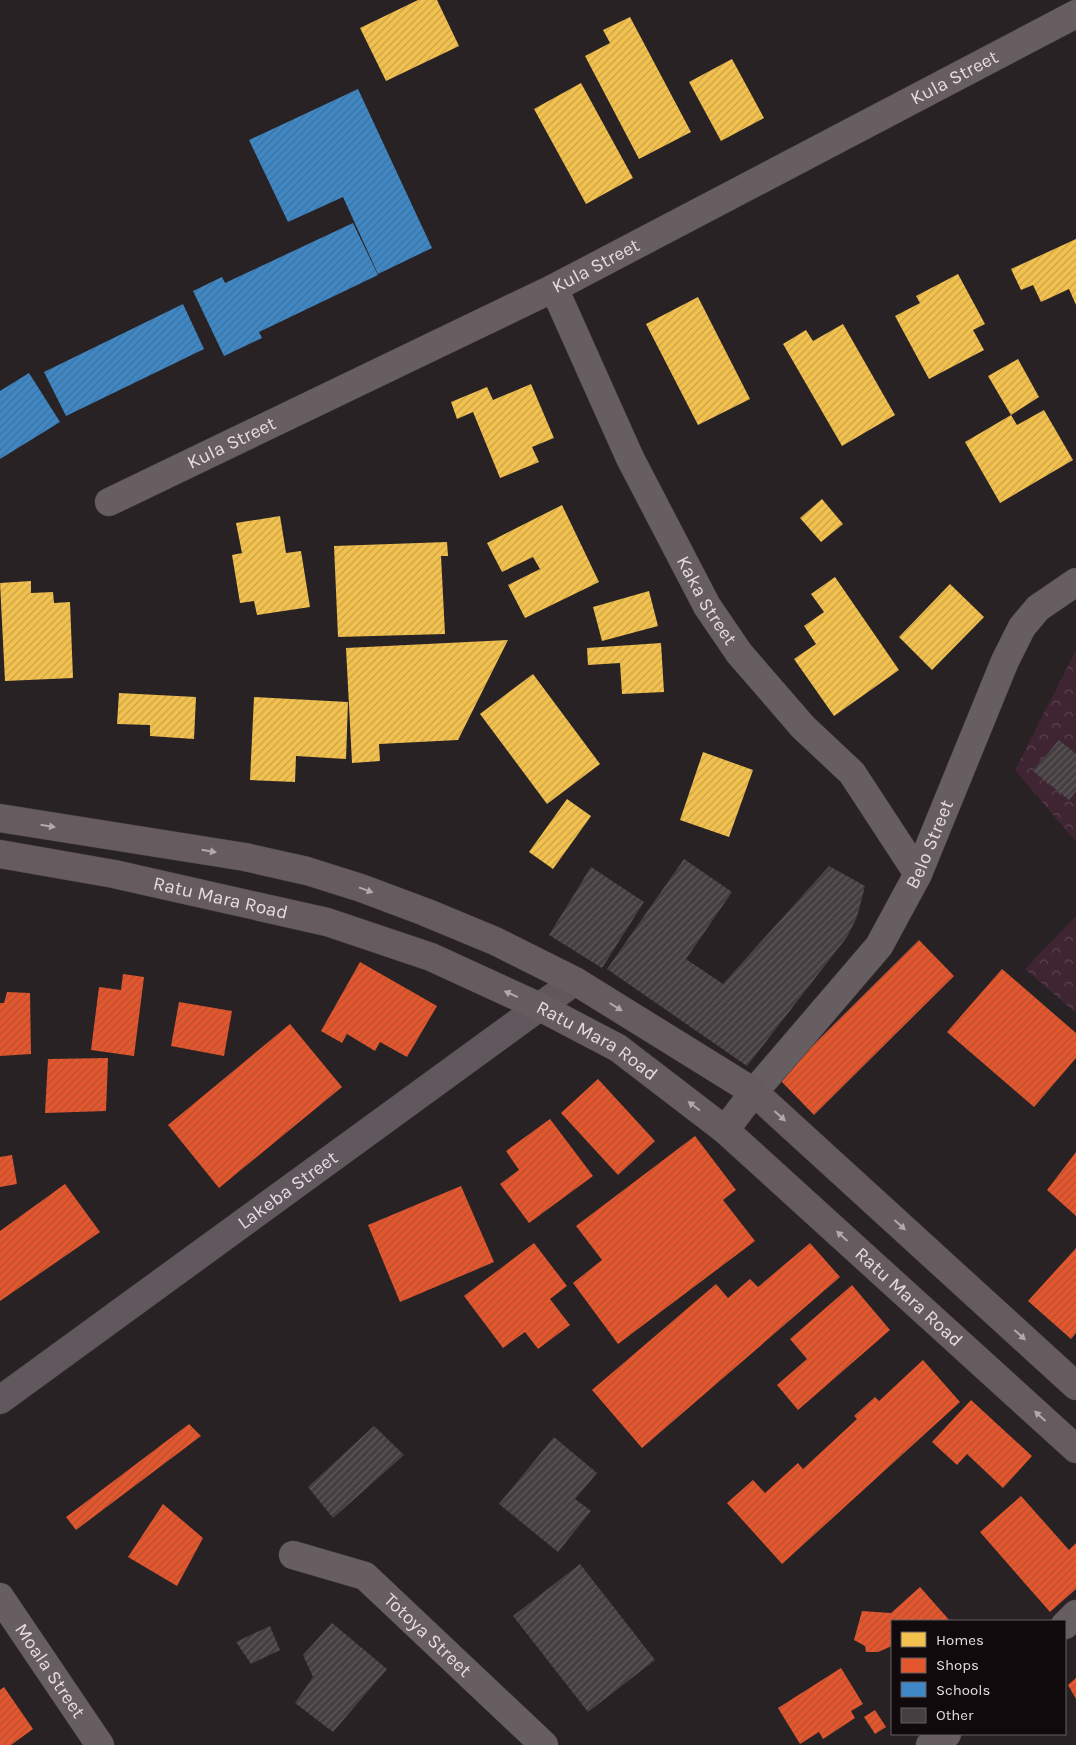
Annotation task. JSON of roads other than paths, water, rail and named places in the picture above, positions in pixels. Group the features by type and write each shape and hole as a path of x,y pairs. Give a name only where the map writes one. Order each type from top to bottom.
{"highway":[{"path":"0,818 245,857 307,871 361,888 433,915 495,941 575,981 754,1092 1076,1386"},
{"name":"Ratu Mara Road","path":"0,854 114,874 327,922 431,958 540,1007 618,1048 725,1130 1076,1449"},
{"path":"725,1130 754,1092"}],"main road":[{"name":"Lakeba Street","path":"0,1400 575,981"}],"street":[{"name":"Kula Street","path":"109,502 554,288 1076,14"},
{"name":"Kaka Street","path":"554,288 630,458 706,606 739,653 803,727 852,773 918,874"},
{"name":"Belo Street","path":"754,1092 879,946 918,874 1005,661 1022,627 1038,608 1076,582"},
{"name":"Totoya Street","path":"293,1555 365,1576 544,1745"},
{"name":"Moala Street","path":"0,1597 100,1745"},
{"path":"1066,1624 1076,1614"},
{"path":"930,1745 945,1735"}]}
